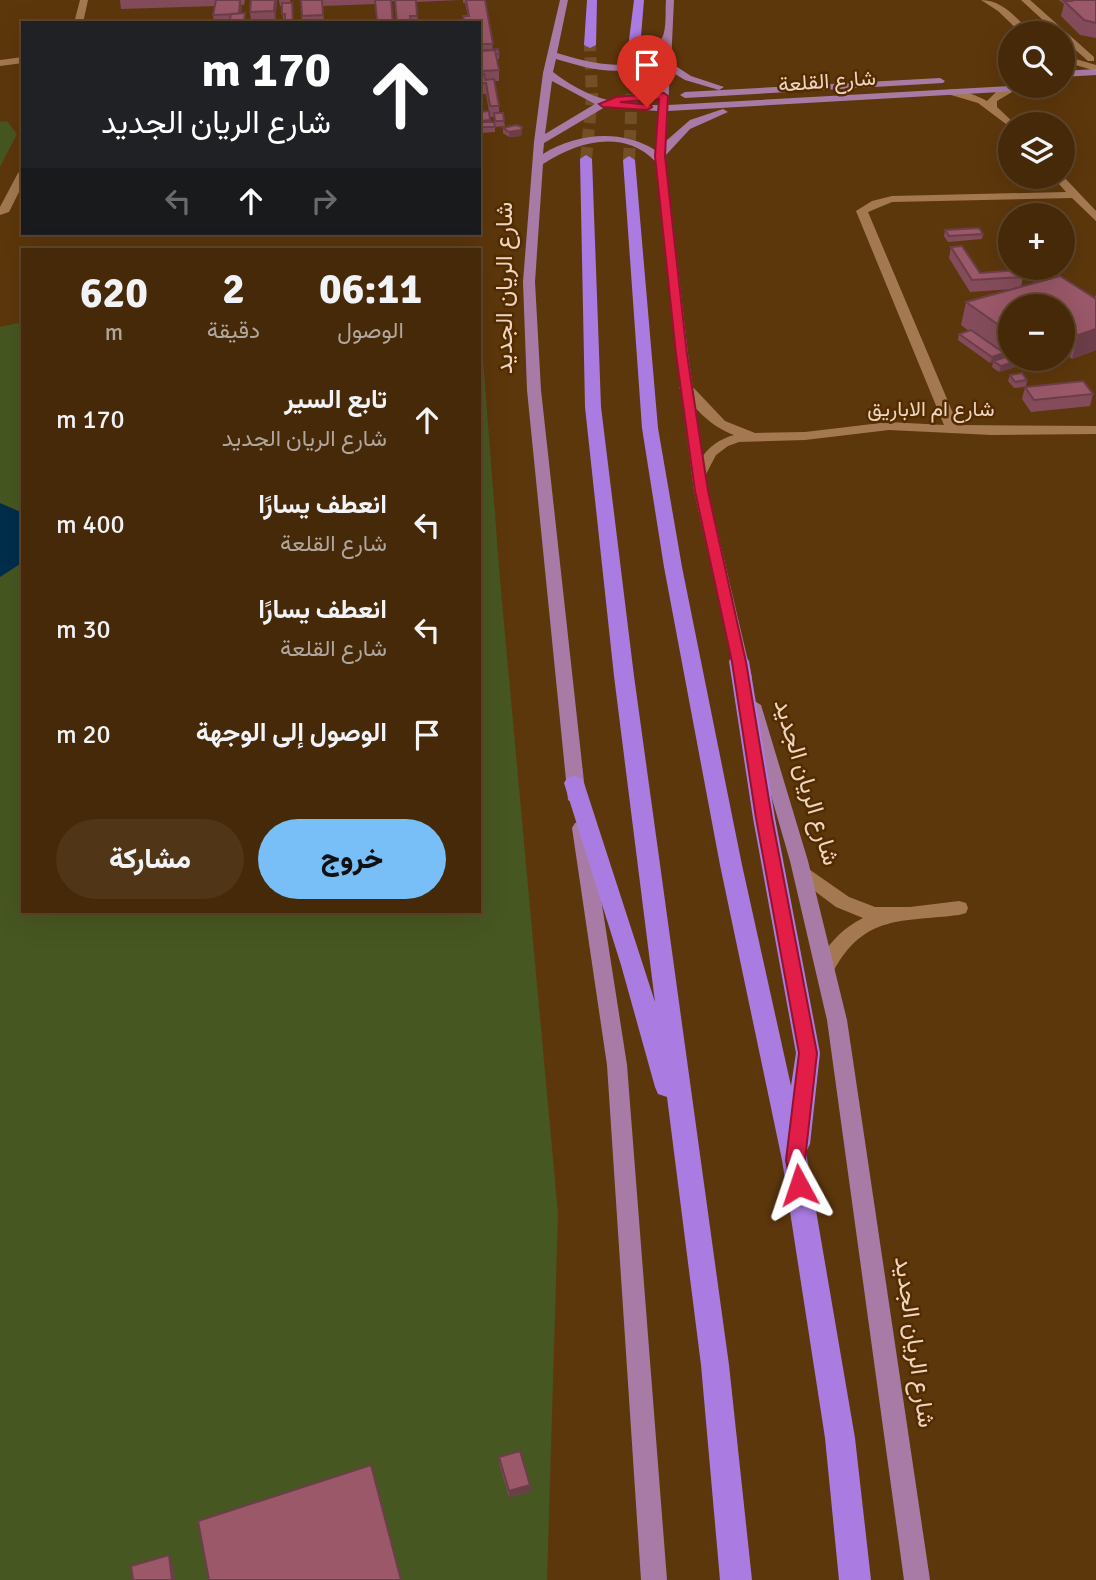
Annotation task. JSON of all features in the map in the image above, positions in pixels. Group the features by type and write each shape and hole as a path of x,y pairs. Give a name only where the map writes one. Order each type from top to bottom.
{"highway":[{"path":"590,45 593,0"},
{"path":"634,48 639,0"},
{"path":"586,159 593,407 624,676 715,1365 736,1580"},
{"path":"629,160 650,428 731,865 795,1160 840,1438 855,1580"},
{"path":"739,662 764,818 808,1053 795,1160"},
{"path":"574,783 633,965 687,1157"}],"main road":[{"name":"شارع الريان الجديد","path":"564,0 548,73 534,188 529,282 534,390 574,783 617,1065 654,1580"},
{"name":"شارع الريان الجديد","path":"670,0 660,158 686,388 699,475 739,662 788,815 837,1020 917,1580"},
{"path":"552,55 590,65 632,66 652,57 667,38"},
{"path":"665,63 700,83 751,91"},
{"path":"1075,71 1095,66"},
{"name":"شارع القلعة","path":"548,73 577,93 603,104 632,107 751,91 956,80"},
{"path":"1075,84 1096,83"},
{"name":"شارع القلعة","path":"663,101 776,104 998,89"},
{"path":"538,142 603,104"},
{"path":"538,162 565,146 597,139 631,142 656,153 660,158 674,135 685,125 706,115 776,104"}],"street":[{"path":"79,21 84,0"},
{"path":"985,0 1001,9 1014,21"},
{"path":"1025,0 1078,47 1095,66"},
{"path":"0,63 21,60"},
{"path":"1075,61 1095,66"},
{"path":"946,92 965,95 993,106 999,112"},
{"path":"993,106 992,100 998,95"},
{"path":"4,212 21,177"},
{"path":"1069,189 1096,218"},
{"path":"953,429 862,211 876,203 892,199 1075,195"},
{"name":"شارع ام الاباريق","path":"686,388 718,424 737,432 766,436"},
{"name":"شارع ام الاباريق","path":"699,475 710,453 723,443 738,438 805,436 889,426 1096,430"},
{"path":"803,872 833,899 857,911 881,917"},
{"path":"826,967 837,946 848,933 881,917 959,908"}],"green space":[{"path":"7,121 17,134 0,167 0,122"},
{"path":"481,302 500,580 558,1214 547,1580 0,1580 0,327 21,322 21,913 481,913"}],"water":[{"path":"0,503 21,512 21,563 0,577"}],"building":[{"path":"216,0 240,0 239,14 213,15"},
{"path":"251,0 275,0 274,11 250,12"},
{"path":"301,0 322,0 323,15 302,16"},
{"path":"375,0 391,0 393,21 372,21 377,20"},
{"path":"395,0 416,0 417,16 410,16 411,21 397,21"},
{"path":"466,0 485,0 493,44 481,44 481,21 464,21 463,16 469,16"},
{"path":"1096,0 1096,23 1084,20 1064,1"},
{"path":"282,3 292,3 293,21 285,21 285,14 282,14"},
{"path":"245,13 244,21 229,21 231,14"},
{"path":"495,50 499,70 482,71 481,51"},
{"path":"481,74 484,74 485,80 494,79 499,106 490,106 486,83 481,83"},
{"path":"489,111 490,120 481,121 481,112"},
{"path":"494,113 503,113 504,121 495,121"},
{"path":"481,122 494,122 495,127 481,127"},
{"path":"516,125 522,127 521,130 509,132 503,128"},
{"path":"979,228 983,234 949,236 945,230"},
{"path":"962,246 980,273 998,272 998,278 972,280 951,247"},
{"path":"1046,280 1066,280 1096,299 1096,329 1075,334 1075,294 998,294 998,325 966,302"},
{"path":"971,330 998,349 998,355 992,357 959,334"},
{"path":"1022,373 1027,380 1015,382 1010,375"},
{"path":"1083,381 1093,394 1034,400 1025,387"},
{"path":"520,1451 530,1485 509,1491 499,1457"},
{"path":"371,1465 401,1580 209,1580 198,1521"},
{"path":"169,1555 172,1580 133,1580 131,1566"}],"tunnel":[{"path":"586,159 592,97 590,45"},
{"path":"629,160 634,48"}],"route":[{"path":"647,107 603,104 616,100 664,96 660,156 682,354 701,491 739,662 764,818 808,1053 795,1160 799,1185"}]}
